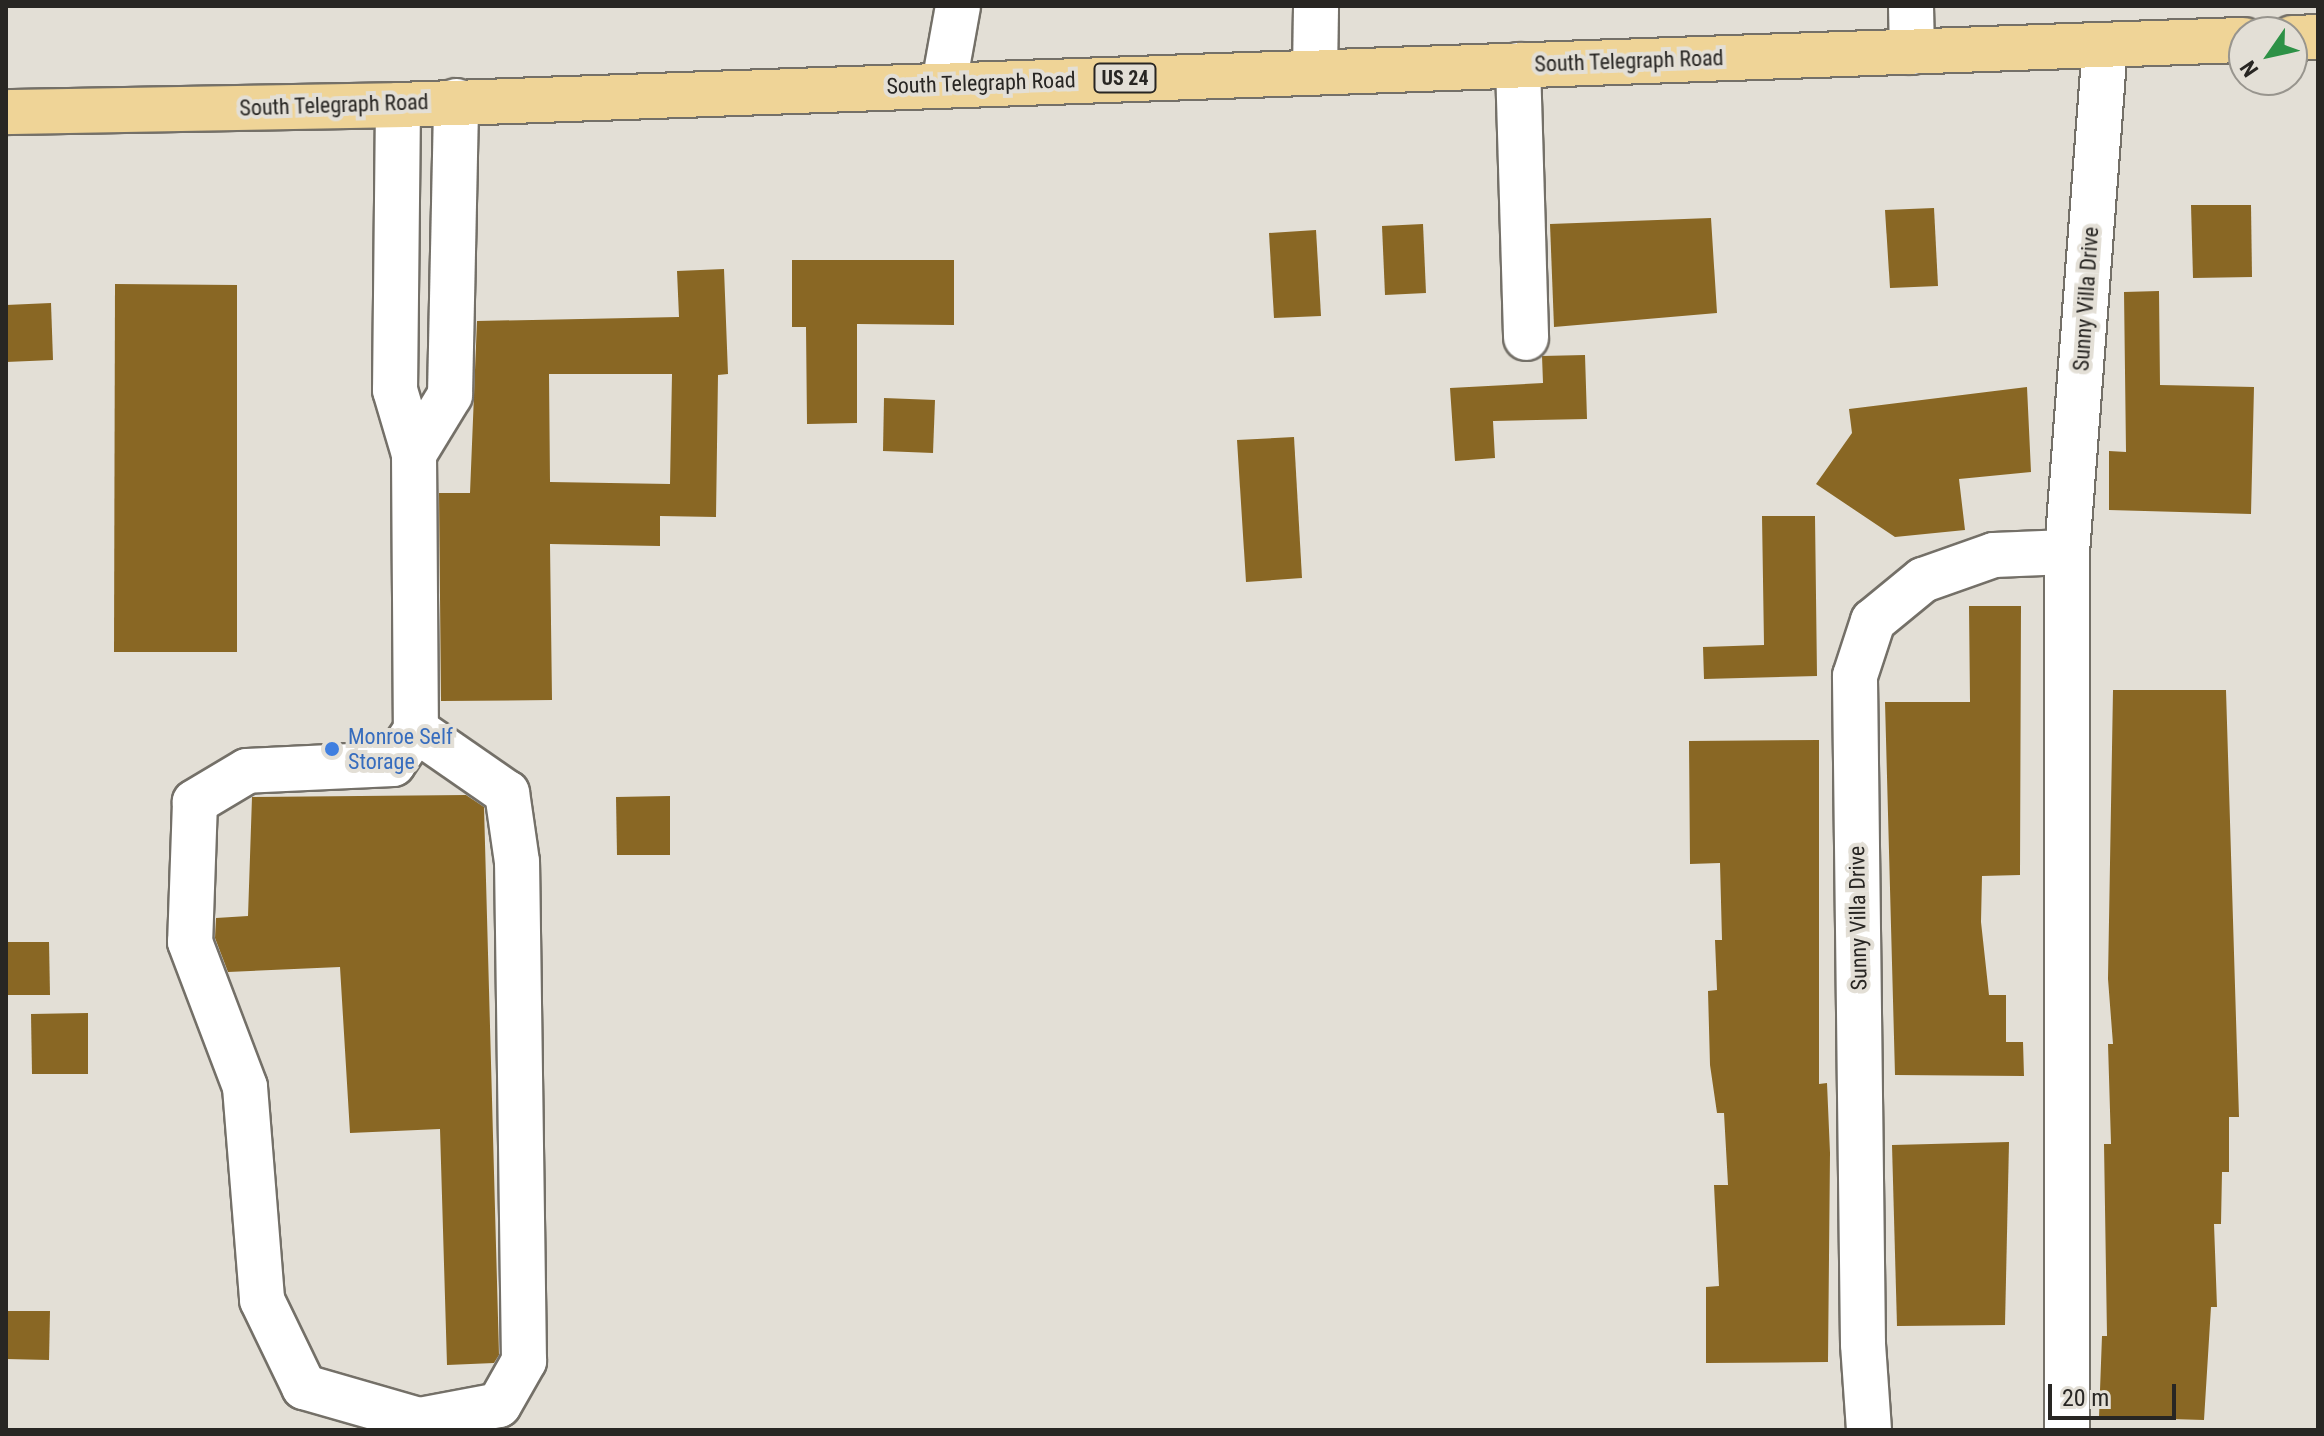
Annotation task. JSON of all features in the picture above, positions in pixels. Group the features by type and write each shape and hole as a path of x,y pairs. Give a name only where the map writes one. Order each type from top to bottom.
{"main road":[{"name":"South Telegraph Road","path":"6,112 398,105 2228,41"}],"street":[{"path":"944,84 958,6"},
{"path":"1315,72 1316,6"},
{"path":"1911,6 1912,52"},
{"name":"Sunny Villa Drive","path":"2067,1430 2067,552 2105,45"},
{"path":"1518,65 1526,338"},
{"path":"414,454 450,395 456,101"},
{"path":"398,105 395,390 414,454 416,730 393,764 247,771 195,802 190,942 245,1087 262,1300 304,1387 419,1420 499,1405 524,1361 517,862 507,793 416,730"},
{"name":"Sunny Villa Drive","path":"1869,1430 1863,1344 1855,676 1873,621 1923,580 1994,555 2067,552"}],"building":[{"path":"2191,205 2251,205 2252,277 2193,278"},
{"path":"1934,208 1938,286 1890,288 1885,210"},
{"path":"1711,218 1717,313 1554,327 1550,224"},
{"path":"1423,224 1426,293 1385,295 1382,226"},
{"path":"1316,230 1321,316 1274,318 1269,233"},
{"path":"792,260 954,260 954,325 857,324 857,423 807,424 806,327 792,327"},
{"path":"724,269 728,374 718,375 716,517 660,516 660,546 550,544 552,700 441,701 439,493 470,493 477,321 679,317 677,271","holes":["549,374 672,374 670,484 550,482"]},
{"path":"115,284 237,285 237,652 114,652"},
{"path":"2159,291 2160,385 2254,387 2251,514 2109,510 2109,451 2126,452 2124,292"},
{"path":"51,303 53,360 6,362 6,305"},
{"path":"1585,355 1587,419 1493,421 1495,458 1455,461 1450,388 1543,383 1542,356"},
{"path":"2027,387 2031,472 1959,479 1965,530 1895,537 1816,484 1852,433 1849,409"},
{"path":"884,398 935,400 933,453 883,451"},
{"path":"1294,437 1302,578 1246,582 1237,440"},
{"path":"1762,516 1815,516 1817,676 1704,679 1703,647 1764,645"},
{"path":"1969,606 2021,606 2020,875 1982,876 1981,922 1989,995 2006,995 2006,1042 2023,1042 2024,1076 1895,1075 1885,702 1970,702"},
{"path":"2113,690 2226,690 2239,1117 2229,1117 2229,1172 2222,1172 2221,1224 2214,1224 2217,1307 2211,1307 2204,1420 2099,1417 2102,1336 2107,1336 2104,1144 2111,1144 2108,1044 2113,1044 2108,979"},
{"path":"1819,740 1819,1084 1827,1083 1830,1153 1828,1362 1706,1363 1706,1287 1719,1286 1714,1185 1728,1185 1724,1113 1717,1113 1710,1065 1708,991 1717,990 1715,940 1722,940 1720,863 1690,864 1689,741"},
{"path":"466,795 484,807 499,1355 494,1363 447,1365 440,1129 350,1133 340,967 228,972 215,938 216,918 248,916 252,797"},
{"path":"670,796 670,855 617,855 616,797"},
{"path":"6,942 49,942 50,995 6,995"},
{"path":"88,1013 88,1074 32,1074 31,1014"},
{"path":"2009,1142 2005,1325 1897,1326 1892,1145"},
{"path":"6,1311 50,1311 49,1360 6,1359"}],"place":[{"name":"Monroe Self Storage","path":"332,749"}]}
